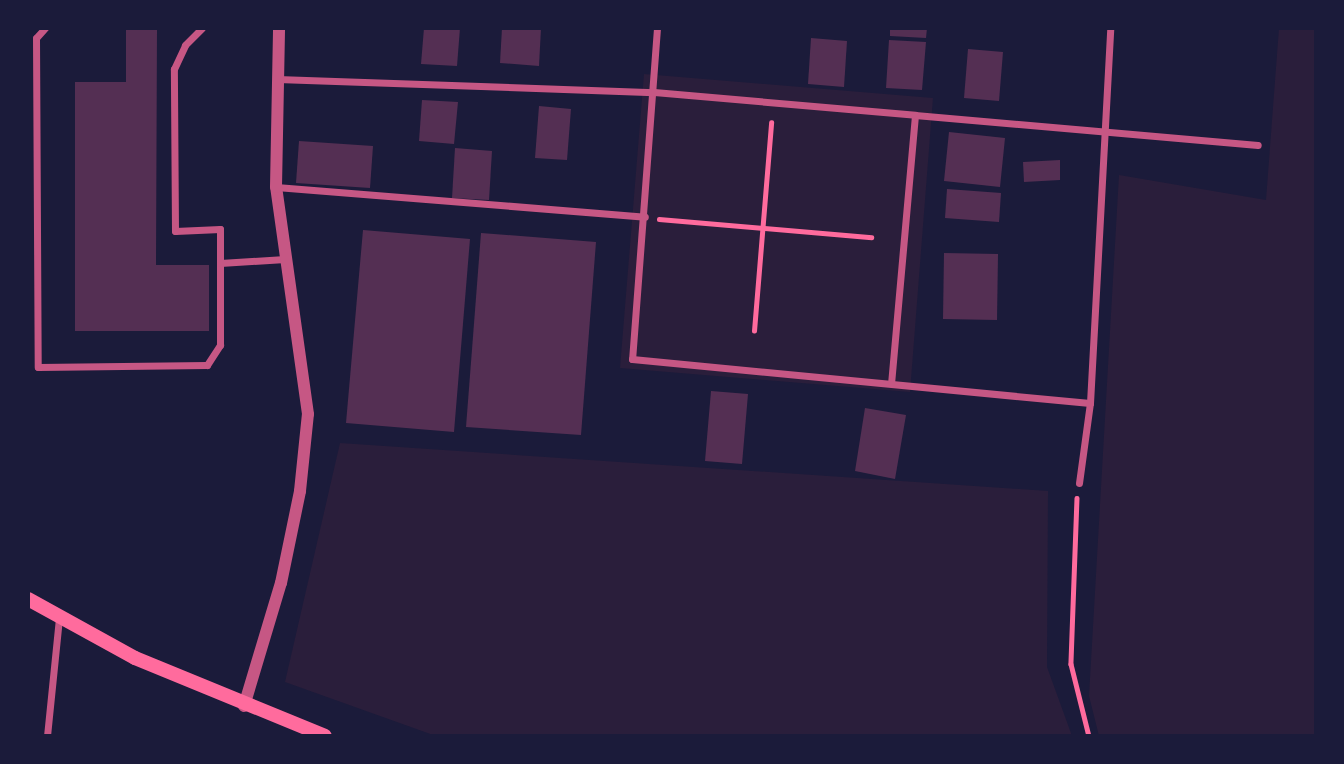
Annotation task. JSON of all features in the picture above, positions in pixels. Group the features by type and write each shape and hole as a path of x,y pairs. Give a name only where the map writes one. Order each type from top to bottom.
{"main road":[{"path":"28,599 59,618 244,706 325,736"}],"street":[{"path":"46,28 36,38 38,367 208,365 220,345 220,229 175,230 174,69 185,46 202,28"},
{"path":"244,706 281,583 305,444 306,376 285,258 276,187 279,28"},
{"path":"657,28 645,217 632,359 1090,402"},
{"path":"1079,483 1090,402 1110,28"},
{"path":"277,79 654,92 1258,145"},
{"path":"891,382 915,114"},
{"path":"276,187 645,217"},
{"path":"220,262 285,258"},
{"path":"47,736 59,618"}],"path":[{"path":"754,331 771,123"},
{"path":"645,217 871,237"},
{"path":"1079,483 1071,664 1089,736"}],"shaded area":[{"path":"1279,28 1316,28 1316,736 1099,736 1089,696 1119,175 1266,200"},
{"path":"644,74 933,98 910,392 620,368"},
{"path":"340,443 1048,491 1047,667 1072,736 436,736 285,682"}],"building":[{"path":"126,28 157,28 156,265 209,265 209,331 75,331 75,82 126,82"},
{"path":"424,28 460,28 457,66 421,64"},
{"path":"502,28 541,28 539,66 500,63"},
{"path":"890,28 927,28 926,38 890,36"},
{"path":"811,38 847,41 844,87 808,84"},
{"path":"889,40 926,42 922,90 886,88"},
{"path":"968,49 1003,52 999,101 964,98"},
{"path":"422,100 458,102 454,144 419,141"},
{"path":"539,106 571,109 567,160 535,158"},
{"path":"949,132 1005,138 1000,187 944,181"},
{"path":"299,141 373,146 370,188 296,183"},
{"path":"455,148 492,151 489,200 452,198"},
{"path":"1060,160 1060,180 1024,182 1023,162"},
{"path":"947,189 1001,193 999,222 945,218"},
{"path":"363,230 470,239 454,432 346,423"},
{"path":"481,233 596,242 581,435 466,427"},
{"path":"944,253 998,254 997,320 943,319"},
{"path":"711,391 748,394 742,464 705,461"},
{"path":"865,408 906,415 895,479 855,471"}]}
